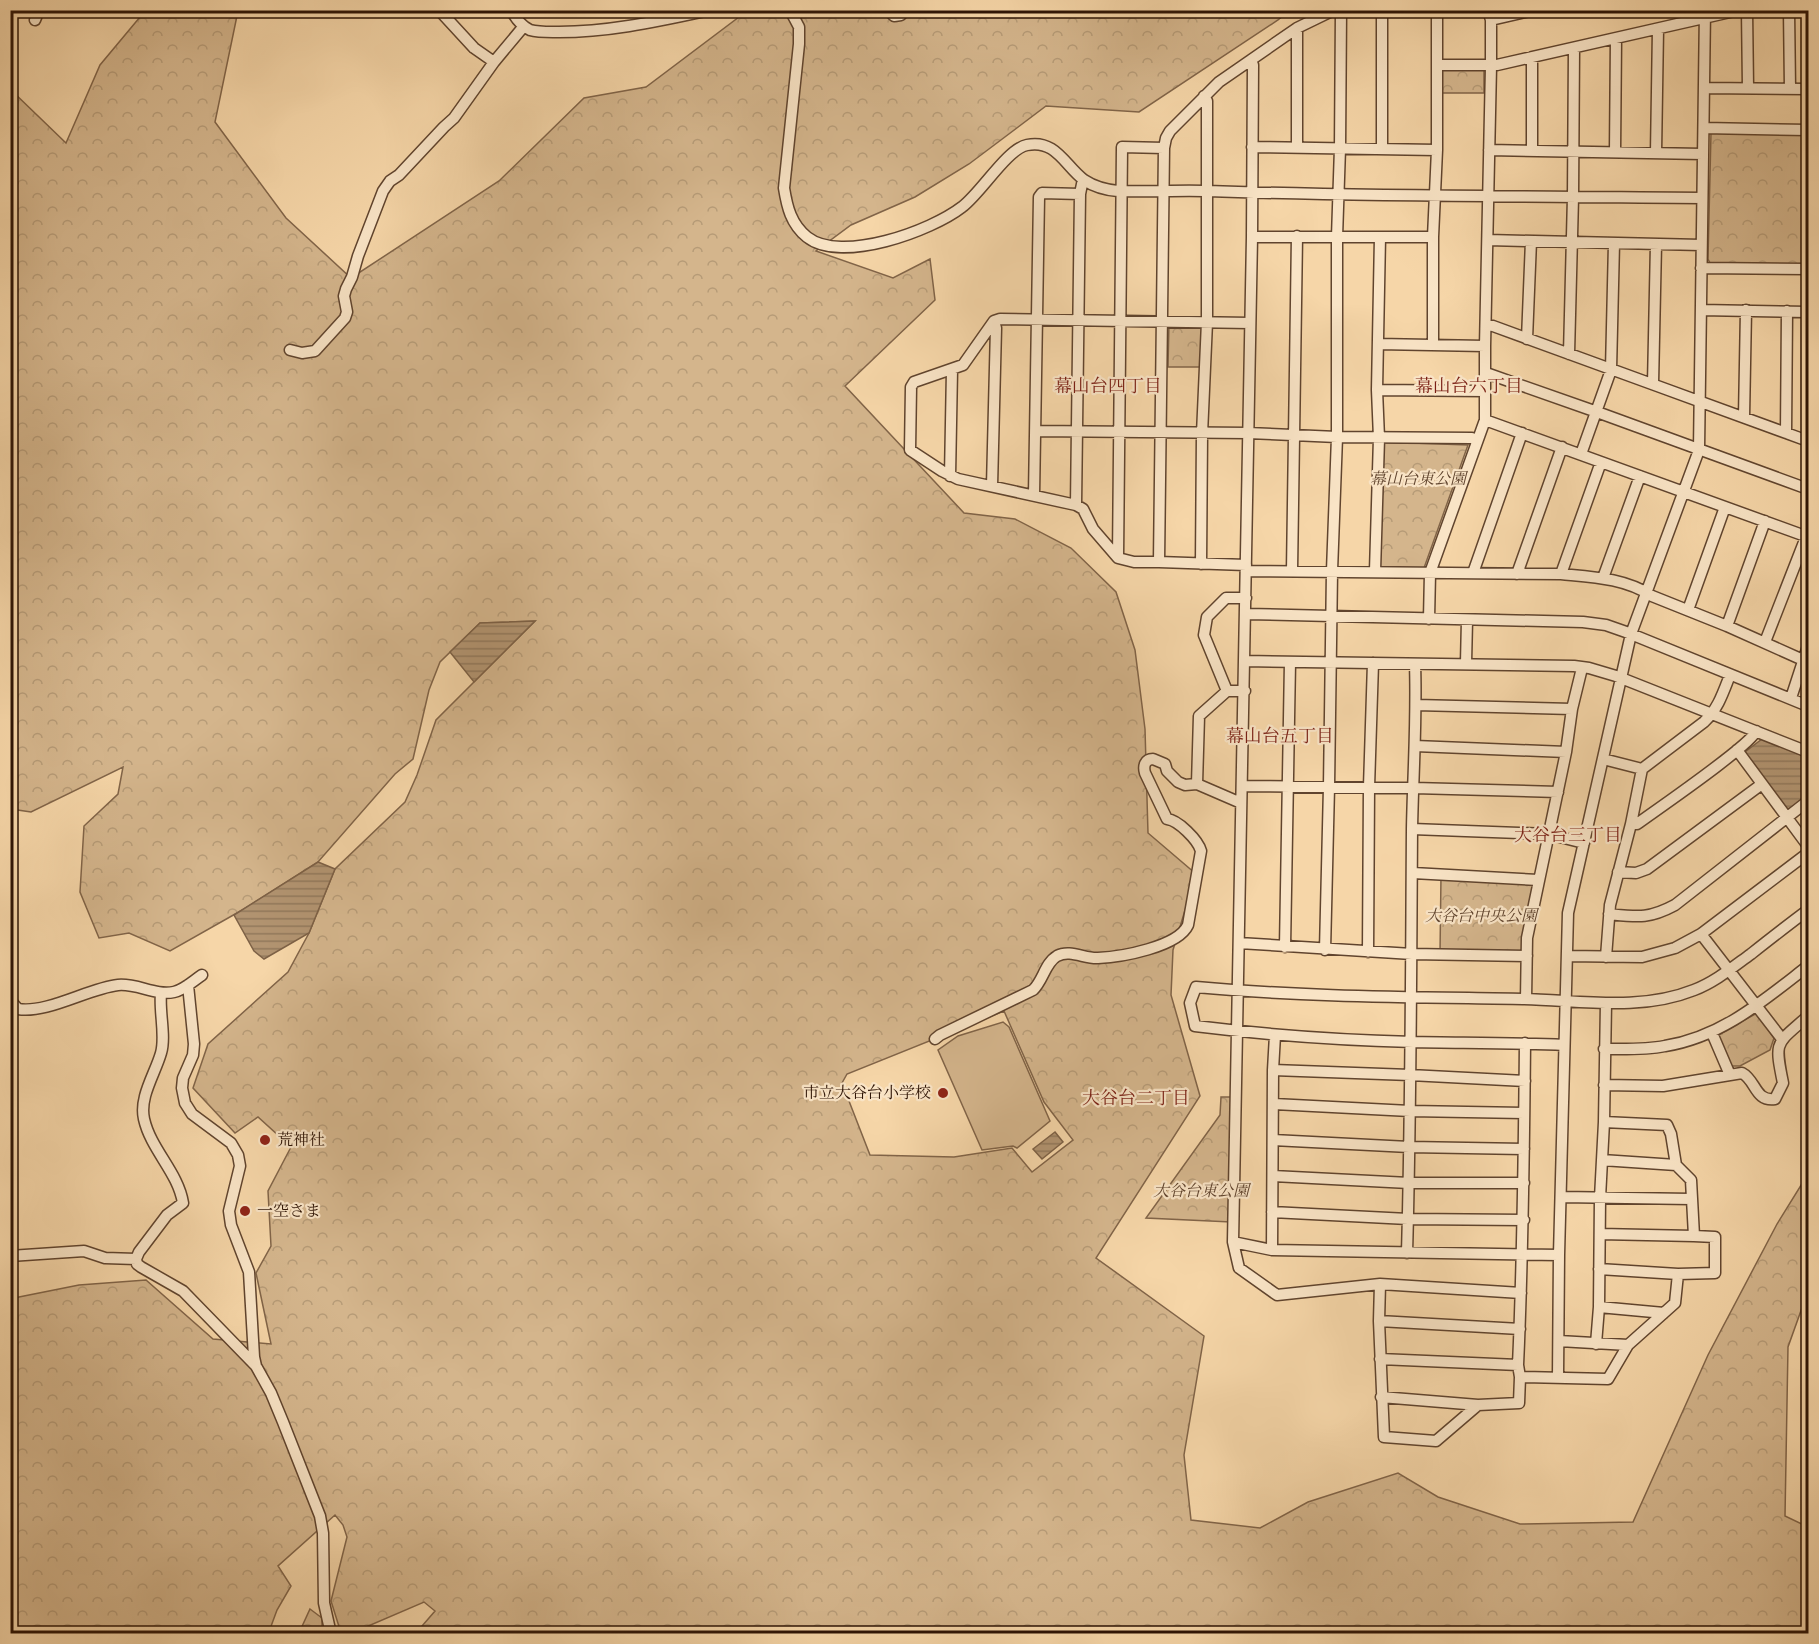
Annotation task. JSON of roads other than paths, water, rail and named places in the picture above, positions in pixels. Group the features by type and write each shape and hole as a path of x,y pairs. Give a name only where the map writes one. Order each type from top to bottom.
{"street":[{"path":"439,10 474,48 494,62"},
{"path":"511,10 516,19 532,31 573,32 630,26 710,10"},
{"path":"790,10 799,27 799,44 784,188 788,210 793,221 814,242 827,246 870,244 928,226 965,205 1007,159 1021,147 1029,145 1046,146 1055,150 1084,180 1116,191 1702,198"},
{"path":"888,10 894,16 902,15 905,10"},
{"path":"1159,562 1163,190 1164,148 1167,135 1219,82 1297,28 1334,10"},
{"path":"1325,950 1332,572 1337,438 1337,237 1341,10"},
{"path":"1382,10 1382,148"},
{"path":"1433,345 1437,10"},
{"path":"1429,619 1430,573 1485,420 1490,15 1534,10"},
{"path":"1437,65 1491,66 1658,29 1705,15 1739,10"},
{"path":"1747,10 1748,88"},
{"path":"1789,10 1790,89"},
{"path":"1558,1377 1568,913 1631,634 1699,450 1705,15"},
{"path":"290,350 302,353 315,351 345,318 346,289 383,191 390,181 399,175 454,118 494,62 524,26"},
{"path":"1297,28 1297,147"},
{"path":"1656,153 1658,29"},
{"path":"1615,152 1616,38"},
{"path":"1569,354 1574,48"},
{"path":"1532,57 1532,151"},
{"path":"1251,60 1253,65 1252,237 1233,1242 1239,1268 1277,1295 1380,1284 1521,1293"},
{"path":"1704,88 1809,89"},
{"path":"1201,564 1202,434 1207,322 1208,101 1204,96"},
{"path":"1704,128 1809,130"},
{"path":"1118,558 1122,147 1164,148"},
{"path":"1252,147 1437,150"},
{"path":"1489,150 1703,154"},
{"path":"1076,505 1080,194 1084,180"},
{"path":"1034,495 1039,197 1042,193 1080,194"},
{"path":"1292,571 1297,236"},
{"path":"1252,237 1433,237"},
{"path":"1375,571 1379,438 1377,390 1380,237"},
{"path":"1488,240 1701,244"},
{"path":"1527,339 1531,241"},
{"path":"1581,454 1611,370 1614,243"},
{"path":"1653,384 1656,244"},
{"path":"1701,268 1809,269"},
{"path":"1701,310 1809,312"},
{"path":"1744,417 1746,310"},
{"path":"1786,433 1787,311"},
{"path":"1250,323 999,319 994,321 966,362 952,370 914,382 911,387 910,450 958,479 1083,508 1093,529 1118,558 1134,562 1201,564 1292,571 1561,574 1603,578 1642,589 1803,660"},
{"path":"992,486 996,328 994,321"},
{"path":"1486,325 1809,441"},
{"path":"1378,344 1485,346"},
{"path":"950,476 952,370"},
{"path":"1486,373 1809,489"},
{"path":"1377,390 1485,391"},
{"path":"1485,420 1808,537 1765,642"},
{"path":"1036,431 1248,434 1337,438 1472,438 1477,441"},
{"path":"1473,573 1522,433"},
{"path":"1517,574 1562,447"},
{"path":"1561,574 1601,462"},
{"path":"1603,578 1640,476"},
{"path":"1688,610 1725,507"},
{"path":"1727,626 1765,521"},
{"path":"1227,691 1204,635 1205,620 1227,598 1246,598"},
{"path":"1246,614 1583,622 1631,634 1809,706"},
{"path":"1466,663 1467,621"},
{"path":"1791,698 1809,646"},
{"path":"1245,661 1466,663 1589,668 1621,678 1809,752"},
{"path":"1285,947 1290,662"},
{"path":"1368,952 1369,788 1373,663"},
{"path":"1407,1253 1412,829 1416,705 1414,664"},
{"path":"1526,999 1527,938 1582,668"},
{"path":"1606,957 1609,914 1642,768 1713,714 1730,675"},
{"path":"1197,784 1199,716 1227,691 1245,691"},
{"path":"1416,705 1572,709"},
{"path":"1631,824 1637,824 1737,750 1754,737 1756,731"},
{"path":"1415,746 1566,752"},
{"path":"1737,750 1809,846"},
{"path":"935,1039 1033,990 1041,982 1049,965 1056,957 1067,954 1099,958 1151,949 1183,934 1188,925 1201,854 1200,848 1195,840 1173,820 1167,819 1144,773 1144,765 1150,759 1165,764 1173,779 1185,785 1197,784 1241,803"},
{"path":"1603,759 1642,768"},
{"path":"1618,872 1636,873 1647,869 1761,784"},
{"path":"1243,786 1558,792"},
{"path":"1609,914 1641,917 1659,914 1675,905 1809,801"},
{"path":"1412,829 1548,834 1584,843"},
{"path":"1567,956 1642,957 1675,948 1701,934 1809,853"},
{"path":"1413,873 1538,880"},
{"path":"1564,1046 1525,1043 1411,1042 1236,1031 1195,1026 1190,1003 1196,987 1411,998 1565,1000 1606,1003 1659,1000 1693,991 1718,978 1809,910"},
{"path":"1701,934 1782,1040"},
{"path":"1239,943 1412,954 1527,956"},
{"path":"1605,1049 1665,1046 1712,1033 1748,1013 1809,966"},
{"path":"10,1000 18,1008 29,1010 116,985 133,986 161,993 174,992 202,975"},
{"path":"188,985 194,1044 193,1055 183,1078 185,1103 192,1114 231,1143 238,1155 240,1166 229,1211 231,1225 249,1272 256,1366"},
{"path":"136,1259 167,1215 183,1203 179,1188 148,1133 143,1111 162,1046 161,993"},
{"path":"1596,1344 1599,1307 1606,1003"},
{"path":"1604,1084 1663,1086 1742,1073 1747,1076 1759,1095 1775,1099 1783,1083 1777,1053 1782,1040 1809,1016"},
{"path":"1712,1033 1730,1075"},
{"path":"1272,1250 1275,1035"},
{"path":"1382,1398 1478,1405 1519,1403 1521,1254 1524,1221 1525,1043"},
{"path":"1273,1070 1525,1081"},
{"path":"1274,1104 1410,1111 1524,1113"},
{"path":"1604,1122 1667,1125 1677,1165 1691,1180 1694,1236"},
{"path":"1273,1140 1409,1147 1524,1149"},
{"path":"1602,1160 1677,1165"},
{"path":"1273,1176 1408,1183 1524,1183"},
{"path":"1562,1197 1691,1199"},
{"path":"1272,1212 1408,1219 1524,1221"},
{"path":"1599,1234 1714,1237 1715,1273 1678,1274 1599,1269"},
{"path":"1233,1242 1272,1250 1559,1255"},
{"path":"10,1256 84,1251 105,1258 136,1259"},
{"path":"136,1259 141,1268 183,1291 256,1366 271,1393 320,1516 323,1533 324,1603 331,1634"},
{"path":"1380,1359 1519,1371 1558,1377 1608,1379 1628,1345 1675,1304 1678,1274"},
{"path":"1380,1284 1379,1321 1384,1437 1436,1440 1478,1405"},
{"path":"1599,1307 1664,1313"},
{"path":"1379,1321 1520,1329"},
{"path":"1559,1341 1628,1345"}],"place":[{"name":"市立大谷台小学校","path":"943,1093"},
{"name":"荒神社","path":"265,1140"},
{"name":"一空さま","path":"245,1211"}],"district":[{"name":"幕山台四丁目","path":"1108,386"},
{"name":"幕山台六丁目","path":"1469,386"},
{"name":"幕山台五丁目","path":"1280,736"},
{"name":"大谷台三丁目","path":"1568,835"},
{"name":"大谷台二丁目","path":"1136,1098"}],"park label":[{"name":"幕山台東公園","path":"1418,479"},
{"name":"大谷台中央公園","path":"1481,916"},
{"name":"大谷台東公園","path":"1201,1191"}]}
